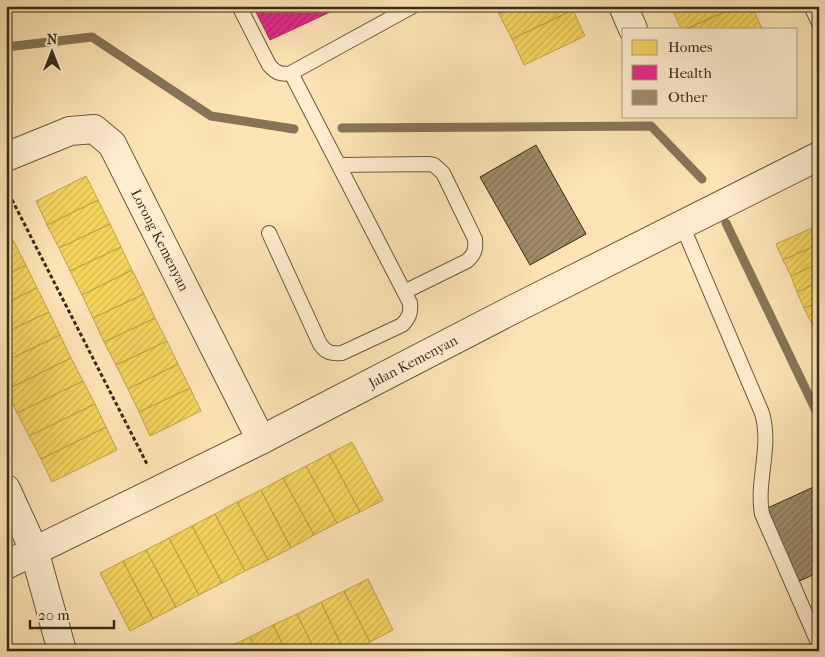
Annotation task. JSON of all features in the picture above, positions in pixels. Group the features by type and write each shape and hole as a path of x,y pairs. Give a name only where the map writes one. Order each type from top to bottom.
{"street":[{"path":"622,6 633,28"},
{"name":"Lorong Kemenyan","path":"6,157 70,131 94,129 112,144 261,440"},
{"name":"Jalan Kemenyan","path":"6,565 261,440 682,224 819,156"},
{"path":"6,489 34,550 62,651"}],"lane":[{"path":"239,6 269,65 275,72 283,75 291,73 413,6"},
{"path":"811,6 819,23"},
{"path":"269,233 320,344 325,351 334,354 342,353 402,325 408,319 411,312 410,303 291,73"},
{"path":"339,165 428,164 434,165 443,173 475,239 476,247 473,256 467,261 404,292"},
{"path":"682,224 762,413 766,436 761,503 762,514 819,645"}],"path":[{"path":"6,188 159,489"}],"building: Homes":[{"path":"495,6 515,6 499,14"},
{"path":"515,6 571,6 573,10 512,39 499,14"},
{"path":"671,6 738,6 688,28 681,28"},
{"path":"738,6 752,6 762,28 688,28"},
{"path":"573,10 585,36 524,65 512,39"},
{"path":"86,176 98,200 47,225 36,201"},
{"path":"98,200 110,224 59,248 47,225"},
{"path":"110,224 121,247 70,271 59,248"},
{"path":"819,225 819,244 783,260 776,244"},
{"path":"6,226 14,242 6,246"},
{"path":"14,242 26,265 6,275 6,246"},
{"path":"819,244 819,263 791,276 783,260"},
{"path":"121,247 132,270 82,295 70,271"},
{"path":"819,263 819,282 797,292 791,276"},
{"path":"26,265 37,288 6,303 6,275"},
{"path":"132,270 144,294 93,318 82,295"},
{"path":"819,282 819,302 804,308 797,292"},
{"path":"37,288 49,312 6,332 6,303"},
{"path":"144,294 155,318 104,342 93,318"},
{"path":"819,302 819,321 812,324 804,308"},
{"path":"49,312 60,335 6,361 6,332"},
{"path":"155,318 167,341 116,365 104,342"},
{"path":"819,321 819,339 812,324"},
{"path":"60,335 71,358 6,390 6,361"},
{"path":"167,341 178,364 128,389 116,365"},
{"path":"71,358 83,381 17,413 6,390"},
{"path":"178,364 190,388 139,412 128,389"},
{"path":"83,381 95,404 29,436 17,413"},
{"path":"190,388 201,411 150,436 139,412"},
{"path":"95,404 106,427 41,459 29,436"},
{"path":"106,427 117,450 52,482 41,459"},
{"path":"352,442 383,500 360,512 329,454"},
{"path":"329,454 360,512 337,523 306,466"},
{"path":"306,466 337,523 314,535 283,478"},
{"path":"283,478 314,535 291,548 261,490"},
{"path":"261,490 291,548 268,560 237,502"},
{"path":"237,502 268,560 245,571 215,514"},
{"path":"215,514 245,571 222,583 192,526"},
{"path":"192,526 222,583 199,595 169,538"},
{"path":"169,538 199,595 176,607 146,550"},
{"path":"146,550 176,607 153,619 123,561"},
{"path":"123,561 153,619 130,631 100,573"},
{"path":"368,579 393,630 370,642 344,591"},
{"path":"344,591 370,642 351,651 344,651 321,602"},
{"path":"321,602 344,651 315,651 297,614"},
{"path":"297,614 315,651 286,651 273,625"},
{"path":"273,625 286,651 257,651 250,637"},
{"path":"250,637 257,651 228,651 226,648"}],"building: Health":[{"path":"253,6 343,6 270,40"}],"building: Other":[{"path":"536,145 586,234 530,265 480,177"},
{"path":"818,485 819,572 795,583 761,511"}],"waterway":[{"path":"6,47 92,37 211,116 294,129"},
{"path":"342,128 651,126 702,179"},
{"path":"726,223 819,417"}]}
